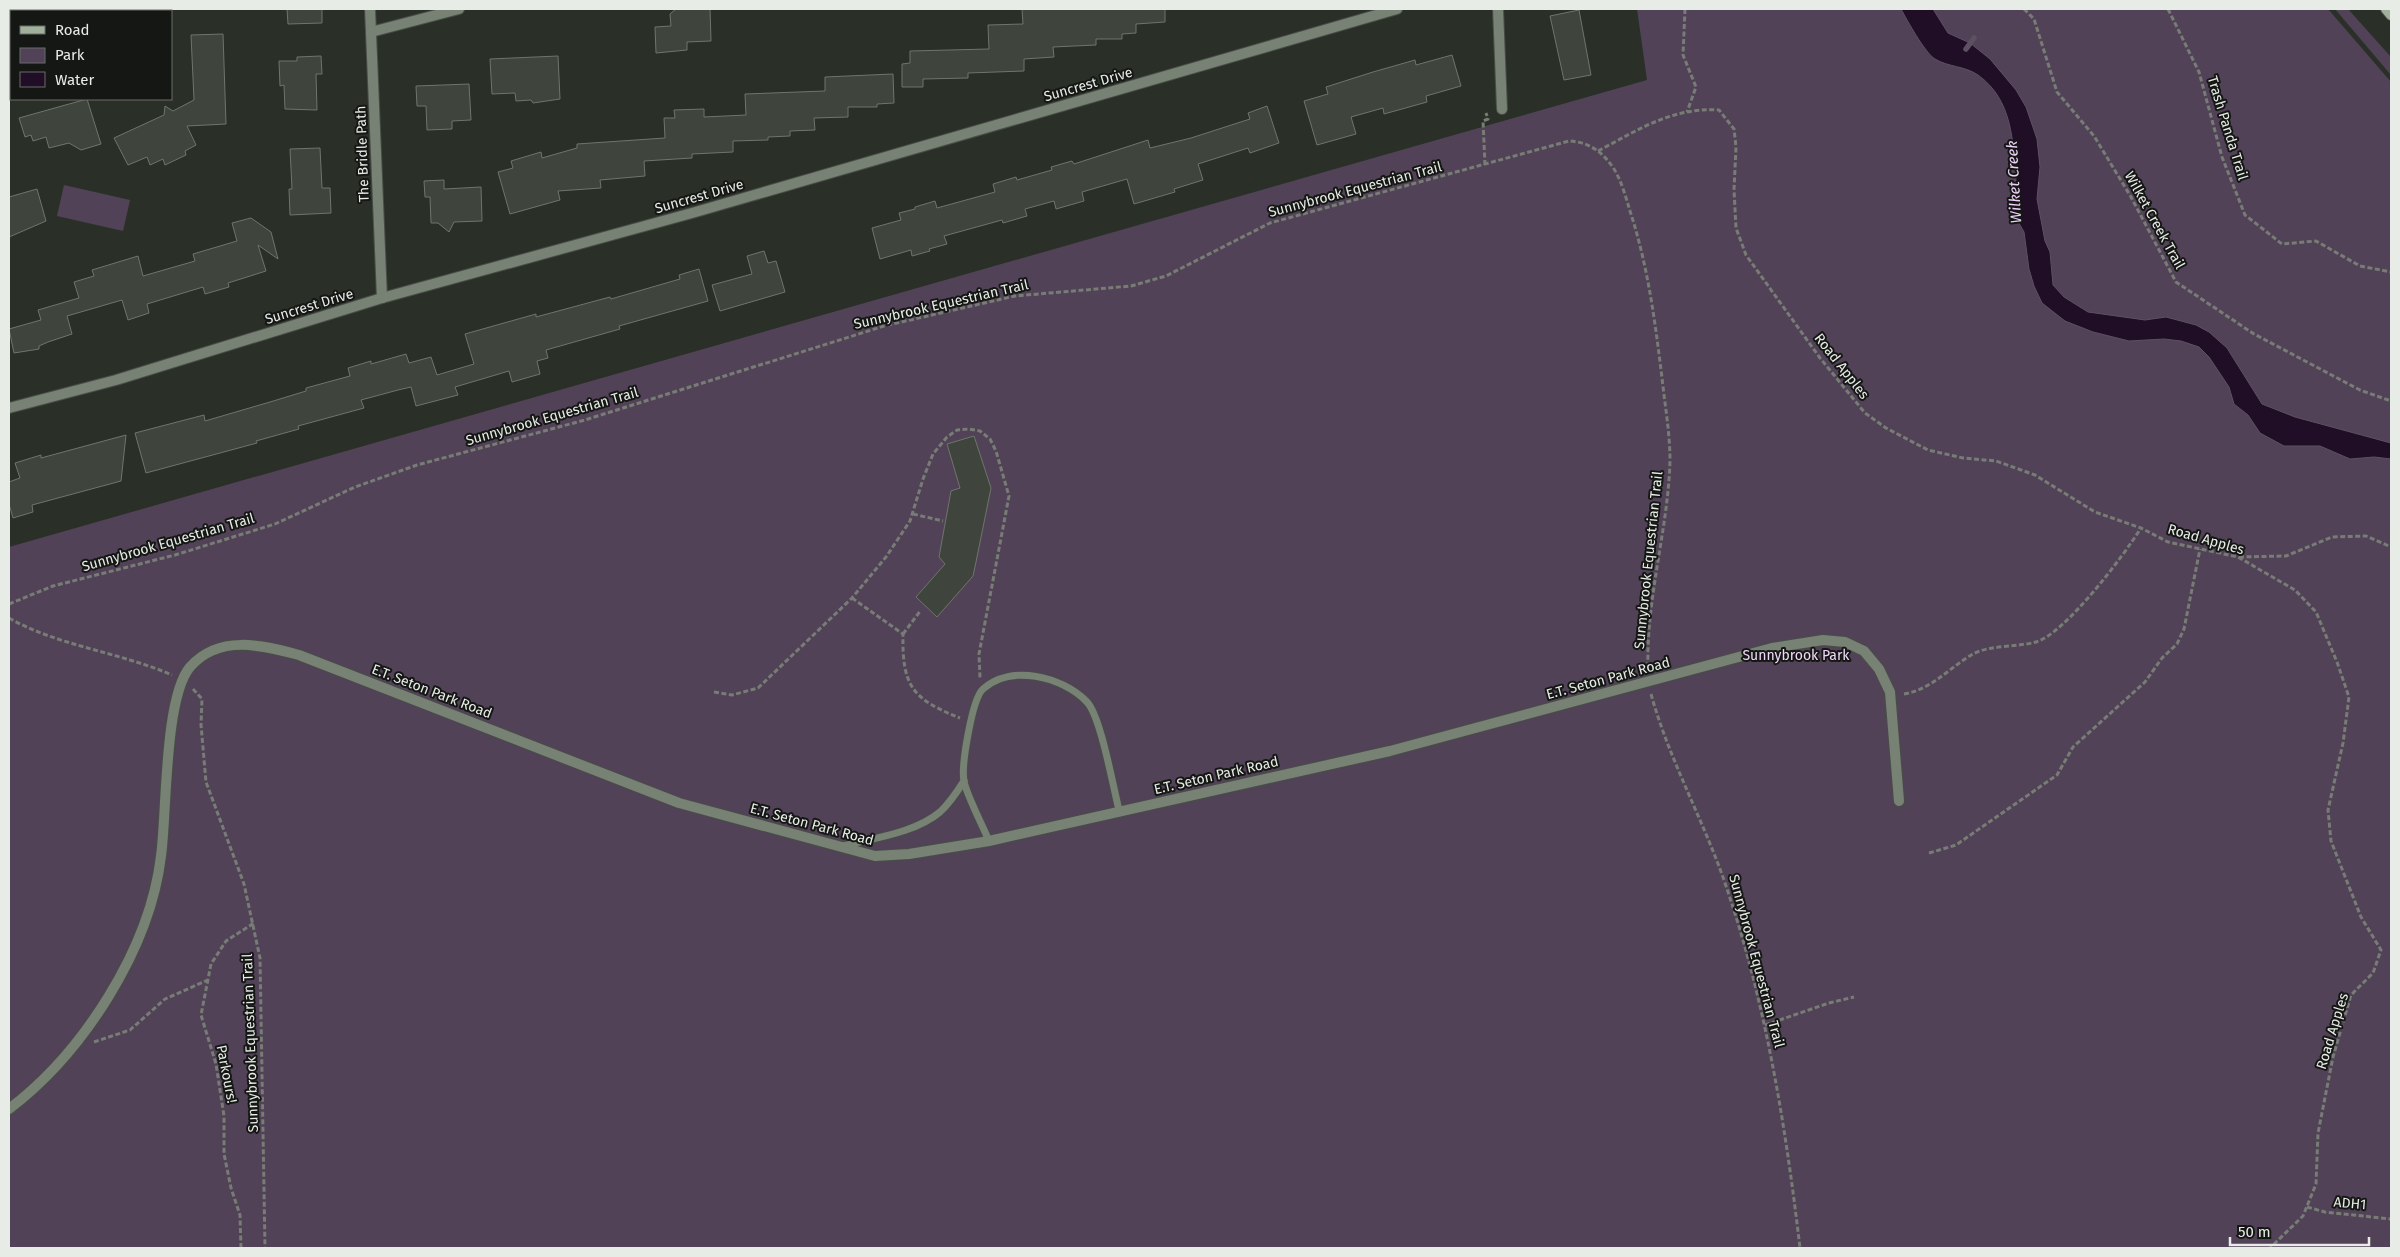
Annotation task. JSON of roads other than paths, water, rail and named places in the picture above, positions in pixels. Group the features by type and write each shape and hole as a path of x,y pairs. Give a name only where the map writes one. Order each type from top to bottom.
{"main road":[{"path":"2386,9 2391,14"}],"street":[{"name":"The Bridle Path","path":"370,9 382,298"},
{"path":"371,32 459,9"},
{"name":"Suncrest Drive","path":"9,408 116,380 382,298 692,213 1397,9"},
{"path":"1498,9 1502,109"},
{"name":"E.T. Seton Park Road","path":"9,1109 36,1088 88,1026 126,966 141,936 153,904 161,856 170,740 177,694 182,679 196,662 223,646 251,644 271,648 340,670 679,803 875,856 909,854 989,841 1119,810 1390,751 1772,648 1823,640 1844,642 1864,651 1879,669 1890,696 1899,801"}],"lane":[{"path":"989,841 964,781 970,722 981,691 999,678 1021,675 1041,678 1073,691 1088,702 1096,720 1119,810"},
{"path":"842,846 906,829 924,822 940,812 964,781"}],"water":[{"path":"1901,9 1933,9 1948,33 1970,43 1990,59 2016,90 2026,107 2037,139 2040,167 2037,199 2045,241 2050,252 2053,285 2064,297 2088,312 2145,320 2166,317 2196,325 2209,332 2227,348 2262,404 2295,417 2391,443 2391,459 2374,457 2350,459 2320,446 2284,446 2260,433 2248,415 2234,404 2229,387 2209,357 2199,347 2181,341 2164,339 2129,341 2093,332 2065,321 2042,303 2029,269 2024,232 2016,218 2018,200 2014,152 2005,109 1990,85 1978,75 1940,62 1931,56 1916,36"}],"waterway":[{"path":"1966,49 1974,38"}],"water label":[{"name":"Wilket Creek","path":"2014,182"}],"park label":[{"name":"Sunnybrook Park","path":"1796,655"}]}
